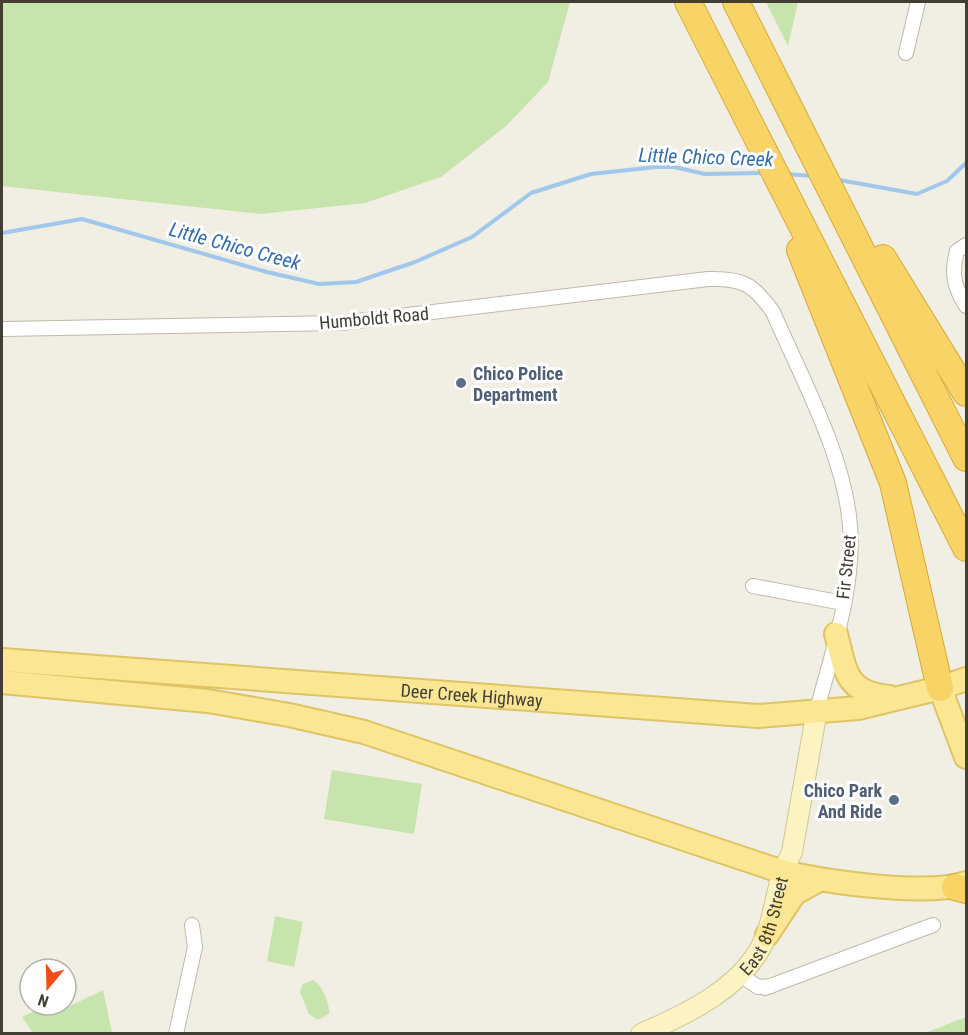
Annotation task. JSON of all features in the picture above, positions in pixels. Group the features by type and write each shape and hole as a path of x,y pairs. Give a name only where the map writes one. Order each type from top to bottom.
{"highway":[{"path":"688,2 966,548"},
{"path":"736,2 813,152 966,393"},
{"path":"792,203 791,227 893,483 940,688"},
{"path":"847,206 966,458"}],"main road":[{"path":"836,634 846,673 855,687 868,695 899,698"},
{"name":"Deer Creek Highway","path":"2,660 758,716 858,708 940,688 966,679"},
{"path":"2,682 208,701 289,715 364,732 782,871"},
{"path":"940,688 966,757"},
{"name":"East 8th Street","path":"782,871 819,880 891,886 963,887"},
{"path":"767,935 794,894 819,880"}],"street":[{"path":"906,53 918,2"},
{"path":"962,248 952,267 954,282 966,306"},
{"name":"Humboldt Road","path":"2,329 341,323 708,279 729,278 744,282"},
{"name":"Fir Street","path":"744,282 759,294 772,312 840,470 851,528 850,561 843,603 818,710 792,852 782,871"},
{"path":"753,586 843,603"},
{"name":"East 8th Street","path":"641,1034 703,1004 739,974 767,935 782,871"},
{"path":"739,974 751,984 765,988 933,925"},
{"path":"176,1034 195,947 192,926"}],"green space":[{"path":"2,2 570,2 548,82 506,126 441,177 365,203 260,214 2,186"},
{"path":"766,2 798,2 788,46"},
{"path":"332,770 422,784 414,834 324,819"},
{"path":"275,916 303,922 294,967 267,961"},
{"path":"313,980 322,990 329,1010 329,1014 318,1020 309,1014 300,992 303,984"},
{"path":"103,990 112,1032 33,1033 22,1017 78,1017 78,1002"},
{"path":"966,1017 966,1033 925,1033"}],"waterway":[{"name":"Little Chico Creek","path":"834,179 917,194 947,181 966,163"},
{"name":"Little Chico Creek","path":"2,233 82,219 267,272 319,284 356,282 415,262 472,237 531,193 591,174 656,167 674,167 705,174 764,173"},
{"name":"Little Chico Creek","path":"787,174 812,176"}],"place":[{"name":"Chico Police Department","path":"461,383"},
{"name":"Chico Park And Ride","path":"894,800"}]}
